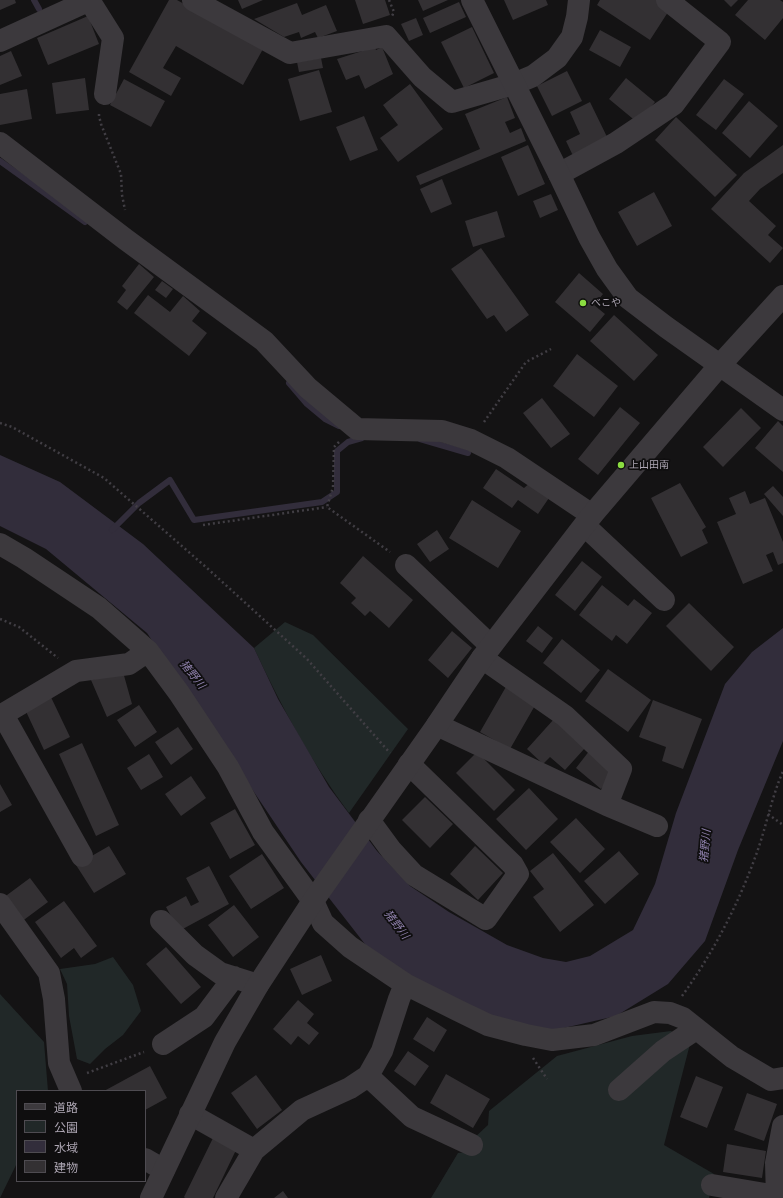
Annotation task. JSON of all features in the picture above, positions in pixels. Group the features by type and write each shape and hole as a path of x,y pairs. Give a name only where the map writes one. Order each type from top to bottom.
{"street":[{"path":"0,41 89,0 113,38 105,94"},
{"path":"193,0 290,54 386,36 422,77 452,102 514,84 533,76 557,58 572,37 577,18 579,0"},
{"path":"472,0 559,174 589,238 607,269 628,298 666,327 783,410"},
{"path":"559,174 616,143 674,104 720,42 667,0"},
{"path":"0,143 125,239 264,341 308,388 357,429 442,431 471,440 507,458 588,521 664,600"},
{"path":"151,1198 225,1042 258,985 313,901 437,726 486,652 588,521 720,365 783,296"},
{"path":"0,544 24,558 99,608 148,651 179,693 228,767 263,832 313,901 323,923 350,947 405,984 488,1025 552,1040 594,1036 654,1012 670,1013 683,1018 732,1057 771,1080 783,1078"},
{"path":"406,565 486,652 565,716 621,769 607,805"},
{"path":"82,856 1,715 76,671 129,664 148,651"},
{"path":"437,726 607,805 657,826"},
{"path":"368,822 414,875 486,919 518,874 513,865 407,767"},
{"path":"0,904 49,973 54,999 59,1063 69,1086"},
{"path":"161,922 195,956 220,973 258,985"},
{"path":"163,1044 204,1017 234,977"},
{"path":"226,1198 254,1150 302,1110 350,1088 368,1076 382,1051 405,984"},
{"path":"619,1090 664,1051 696,1029"},
{"path":"368,1076 412,1117 472,1145"},
{"path":"190,1114 254,1150"},
{"path":"712,1185 777,1197 776,1162 783,1126"},
{"path":"146,1160 164,1170"}],"path":[{"path":"105,94 98,116 121,174 122,195 126,218 125,239"},
{"path":"471,440 526,362 551,349"},
{"path":"0,423 12,426 104,478 207,568 307,659 407,767"},
{"path":"327,507 333,487 334,447 357,429"},
{"path":"203,525 327,507 406,565"},
{"path":"0,619 19,627 76,671"},
{"path":"670,1013 703,967 733,910 756,855 775,790 783,771"},
{"path":"768,814 783,825"},
{"path":"69,1086 105,1068 163,1044"},
{"path":"533,1060 547,1079"}],"green space":[{"path":"285,622 313,635 408,729 349,813 309,754 254,648"},
{"path":"113,957 133,985 141,1011 123,1035 105,1049 90,1064 77,1059 69,1016 67,984 60,969 95,964"},
{"path":"0,994 44,1042 48,1090 16,1090 16,1165 0,1198"},
{"path":"671,1031 690,1044 664,1145 714,1174 709,1198 431,1198 458,1153 478,1151 473,1139 488,1125 489,1111 557,1056 632,1036"}],"water":[{"name":"猪野川","path":"0,455 60,482 143,544 254,648 278,699 329,787 377,851 410,886 449,912 507,945 543,958 566,962 590,956 633,930 655,884 676,813 725,684 752,652 783,628 783,741 738,850 705,941 668,984 616,1016 542,1033 483,1014 375,957 301,862 147,633 46,549 0,526"}],"building":[{"path":"0,0 15,0 16,3 0,10"},
{"path":"169,0 177,0 263,49 243,85 176,46 163,68 181,78 171,96 129,72"},
{"path":"238,0 263,0 242,9"},
{"path":"355,0 385,0 390,15 363,24"},
{"path":"418,0 448,0 423,11"},
{"path":"504,0 546,0 548,5 513,20"},
{"path":"600,0 656,0 670,9 650,40 597,5"},
{"path":"724,0 738,0 731,7"},
{"path":"748,0 780,0 783,2 783,18 765,40 735,15"},
{"path":"459,2 466,17 430,33 423,18"},
{"path":"297,3 302,15 326,5 337,31 318,38 315,32 301,38 299,32 284,37 254,19"},
{"path":"88,16 99,44 48,65 37,38"},
{"path":"416,18 423,35 409,41 401,24"},
{"path":"472,27 494,73 464,88 441,42"},
{"path":"600,30 631,47 620,67 589,50"},
{"path":"375,47 376,50 382,47 393,74 365,89 359,75 346,80 337,59"},
{"path":"11,51 22,76 0,85 0,56"},
{"path":"321,58 323,68 299,72 297,62"},
{"path":"319,70 332,112 300,121 288,79"},
{"path":"567,71 582,101 552,116 537,86"},
{"path":"85,78 89,110 56,114 52,83"},
{"path":"626,78 655,102 638,123 609,99"},
{"path":"124,79 165,101 151,127 110,105"},
{"path":"724,79 744,94 716,130 696,115"},
{"path":"410,84 443,129 398,162 380,138 398,125 383,105"},
{"path":"27,89 32,119 0,125 0,94"},
{"path":"507,97 515,118 505,122 510,133 521,128 526,141 420,185 416,176 480,149 465,114"},
{"path":"749,101 778,126 750,158 722,133"},
{"path":"590,102 610,143 575,160 566,141 580,134 570,112"},
{"path":"364,116 378,150 350,161 336,127"},
{"path":"676,117 737,175 715,197 655,140"},
{"path":"528,145 545,184 518,196 501,157"},
{"path":"783,145 783,173 760,189 749,201 776,226 768,235 783,248 770,263 711,209 744,173"},
{"path":"442,179 452,204 431,213 420,189"},
{"path":"654,192 672,226 637,246 618,212"},
{"path":"551,194 558,210 540,218 533,201"},
{"path":"497,211 505,237 473,247 465,221"},
{"path":"481,248 529,315 506,332 494,315 487,319 451,269"},
{"path":"139,264 154,277 127,310 117,302 126,290 122,286"},
{"path":"579,273 603,294 594,305 605,314 590,332 555,302"},
{"path":"162,281 173,289 166,298 155,290"},
{"path":"148,295 170,312 183,296 200,311 192,321 207,333 189,356 134,313"},
{"path":"614,315 658,355 634,381 590,341"},
{"path":"577,354 618,386 594,417 553,386"},
{"path":"542,398 570,434 551,448 523,413"},
{"path":"620,407 640,423 598,475 578,459"},
{"path":"741,408 761,428 723,467 703,447"},
{"path":"778,421 783,426 783,472 755,448"},
{"path":"496,469 524,488 531,482 551,495 538,514 518,500 512,508 483,488"},
{"path":"680,483 706,527 702,530 708,543 681,557 651,498"},
{"path":"773,486 783,497 783,516 764,494"},
{"path":"745,491 750,504 765,498 783,542 783,563 778,565 773,552 766,555 773,571 743,584 717,522 736,514 729,498"},
{"path":"472,500 521,531 498,568 449,538"},
{"path":"437,530 449,549 430,562 417,544"},
{"path":"363,556 413,600 389,628 370,611 365,616 351,603 356,598 340,583"},
{"path":"582,561 602,577 575,611 555,595"},
{"path":"602,585 628,606 634,599 652,613 627,644 616,635 612,641 579,615"},
{"path":"689,603 734,647 711,671 666,626"},
{"path":"538,626 553,638 542,653 526,641"},
{"path":"452,631 472,648 448,678 428,660"},
{"path":"562,639 600,670 581,693 543,663"},
{"path":"608,669 651,700 628,732 585,701"},
{"path":"123,672 132,704 107,717 91,680"},
{"path":"507,685 537,702 510,749 480,732"},
{"path":"49,693 70,737 44,750 23,705"},
{"path":"653,700 702,719 683,769 662,761 666,747 639,737"},
{"path":"139,705 157,732 135,747 117,720"},
{"path":"554,719 585,748 565,770 550,757 543,764 527,749"},
{"path":"178,727 193,749 171,765 155,742"},
{"path":"82,743 119,825 96,836 59,754"},
{"path":"590,750 616,771 601,789 576,768"},
{"path":"477,752 515,790 494,811 456,773"},
{"path":"149,754 163,777 141,790 127,768"},
{"path":"191,776 206,798 181,816 165,794"},
{"path":"0,784 12,805 0,812"},
{"path":"529,788 558,819 526,850 496,819"},
{"path":"425,797 453,824 430,848 402,820"},
{"path":"235,809 255,845 230,859 210,823"},
{"path":"576,818 605,849 580,873 550,842"},
{"path":"109,846 126,874 94,893 76,865"},
{"path":"475,846 503,873 478,900 450,874"},
{"path":"619,851 639,874 605,904 584,881"},
{"path":"553,853 594,905 560,932 533,897 544,889 530,871"},
{"path":"262,854 284,888 251,909 229,876"},
{"path":"209,866 229,904 179,931 166,907 186,896 191,906 199,902 186,878"},
{"path":"30,878 48,902 21,922 3,898"},
{"path":"64,901 97,946 81,958 74,948 61,958 35,922"},
{"path":"234,905 259,937 233,957 208,925"},
{"path":"166,947 201,987 181,1004 146,964"},
{"path":"321,955 332,981 302,995 290,969"},
{"path":"298,1000 314,1014 307,1023 319,1033 309,1045 298,1036 291,1045 273,1029"},
{"path":"427,1017 447,1030 434,1052 413,1039"},
{"path":"408,1051 429,1066 415,1086 394,1071"},
{"path":"150,1066 167,1098 146,1109 146,1090 106,1090"},
{"path":"446,1074 490,1099 473,1128 430,1103"},
{"path":"256,1075 282,1110 257,1129 231,1093"},
{"path":"696,1076 723,1087 707,1128 680,1117"},
{"path":"747,1093 777,1104 764,1141 734,1130"},
{"path":"213,1138 236,1150 213,1198 185,1198 184,1197"},
{"path":"727,1144 766,1151 762,1178 723,1172"},
{"path":"283,1191 288,1198 274,1198"}],"waterway":[{"path":"34,0 39,9"},
{"path":"0,161 85,222"},
{"path":"289,383 307,404 325,419 339,426"},
{"path":"112,530 139,503 170,480 194,520 322,502 337,492 337,451 348,442 362,438"},
{"path":"420,439 468,453"}],"place":[{"name":"べこや","path":"583,303"},
{"name":"上山田南","path":"621,465"}]}
